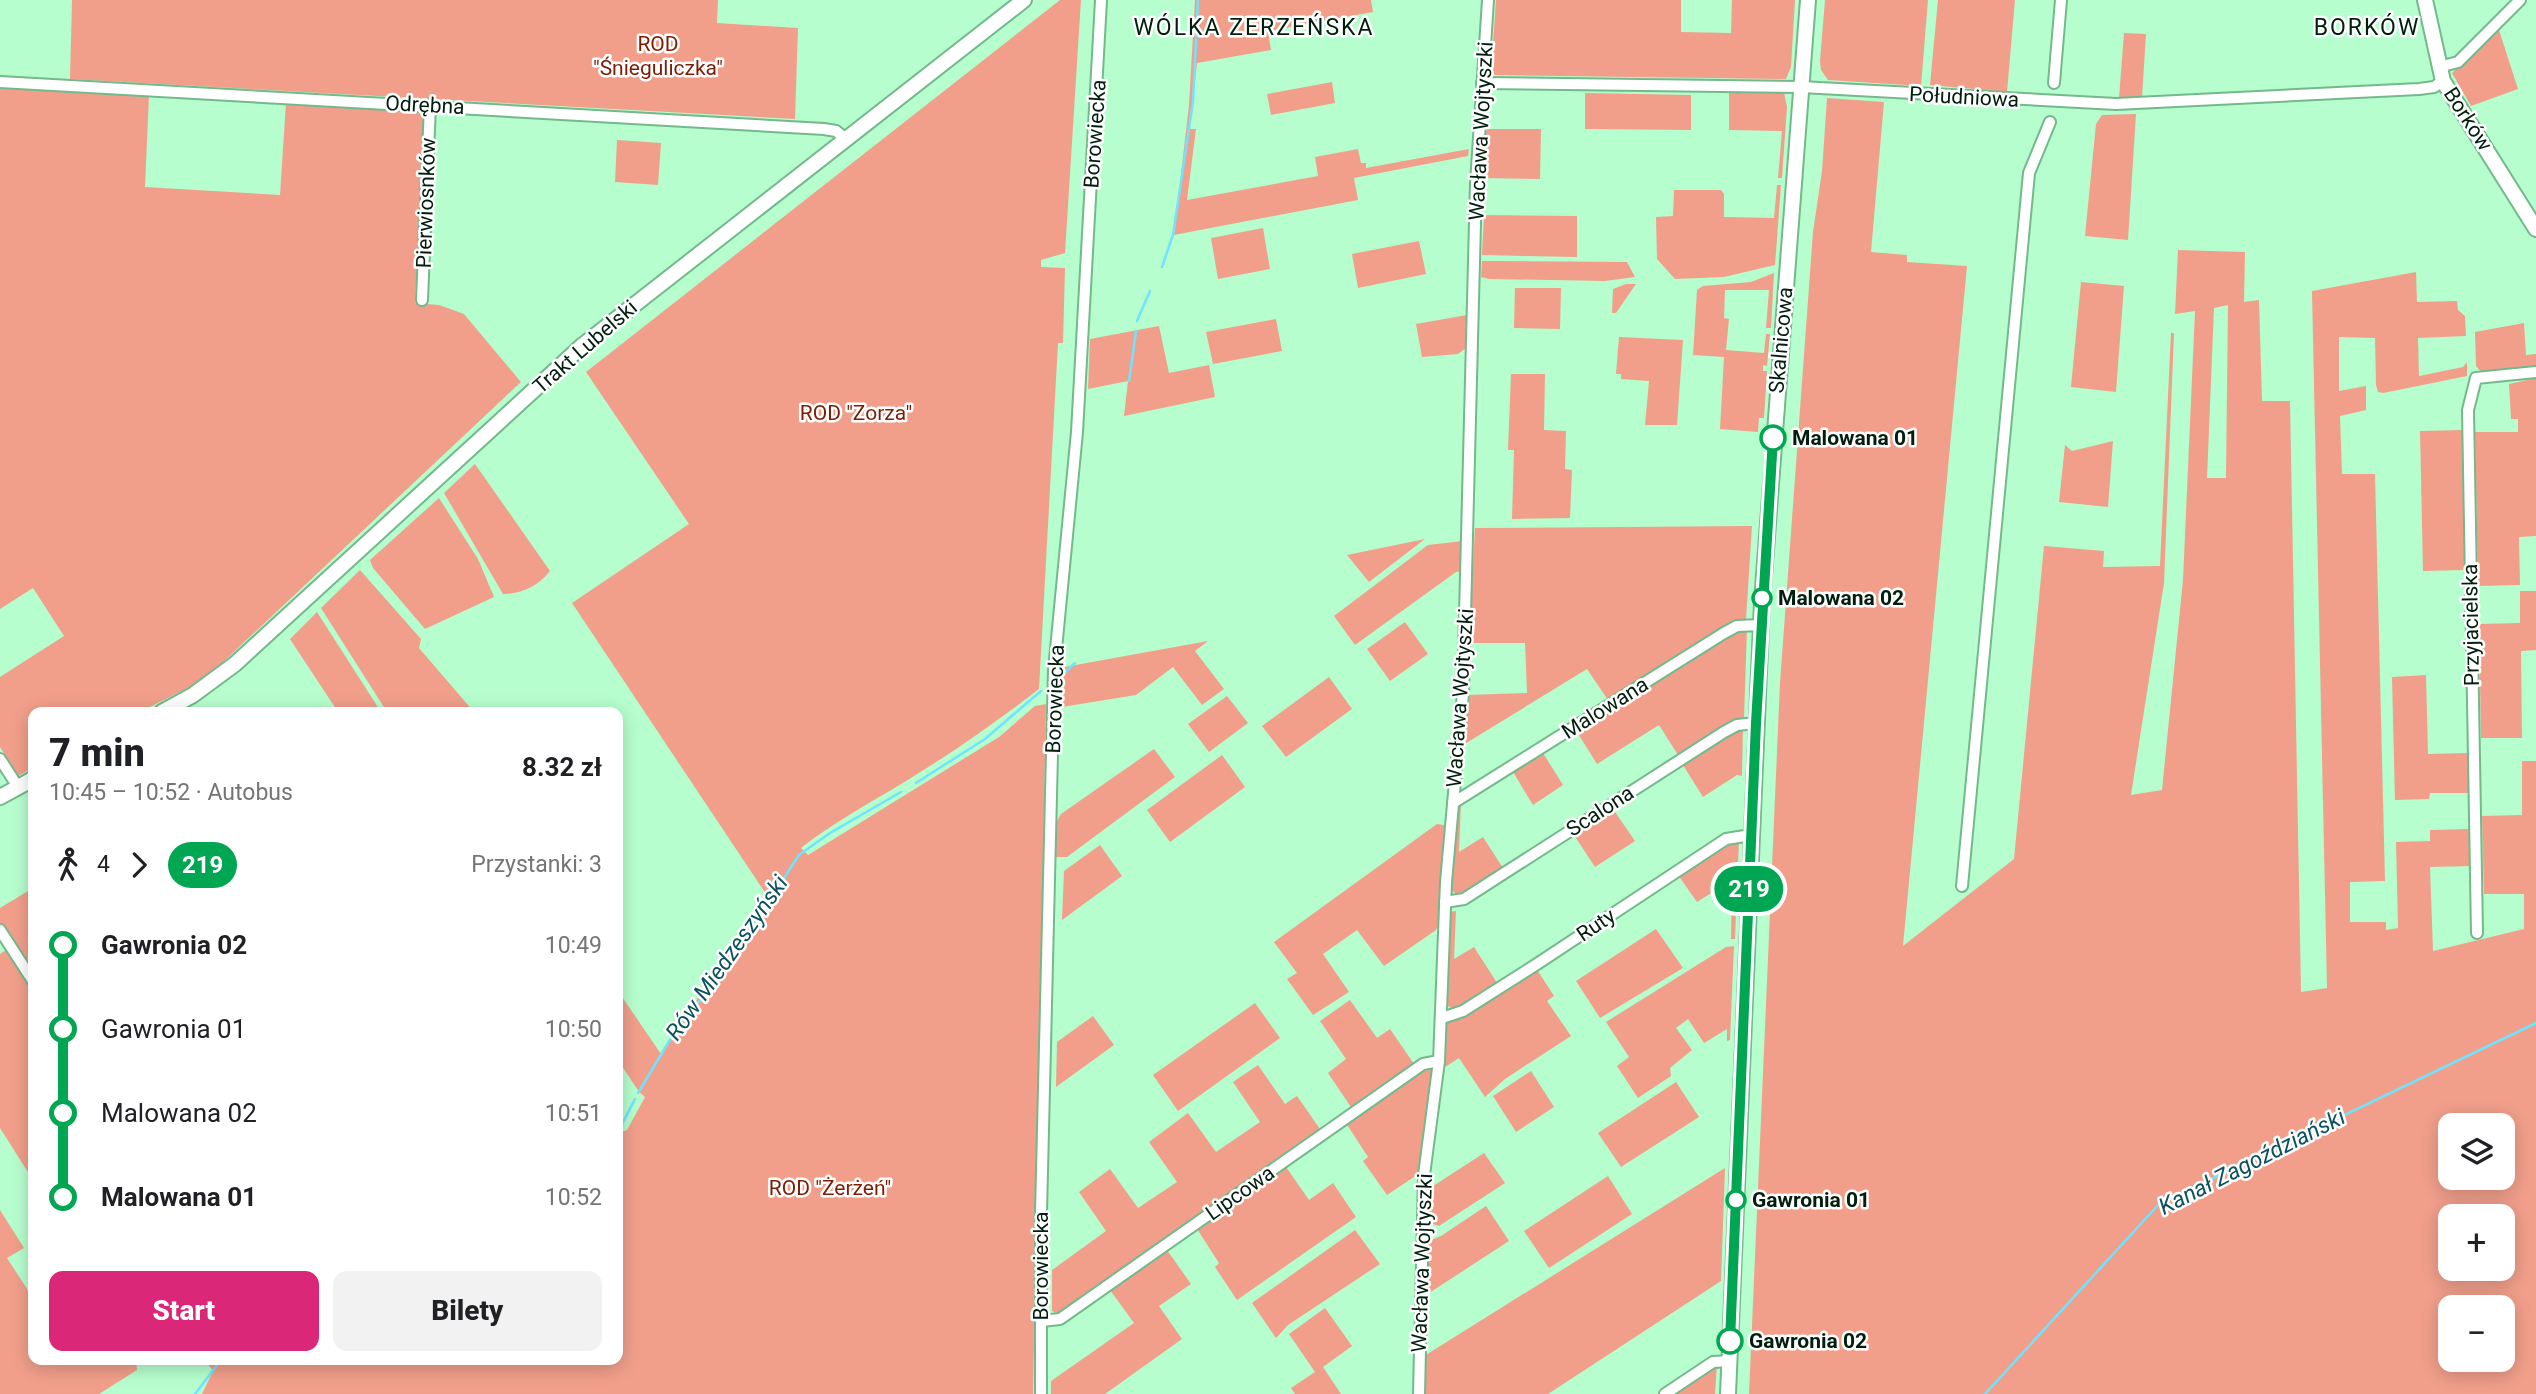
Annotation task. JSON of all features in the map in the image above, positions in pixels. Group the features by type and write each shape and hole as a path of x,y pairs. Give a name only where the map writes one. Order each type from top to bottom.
{"street":[{"name":"Trakt Lubelski","path":"171,707 201,690 235,664 600,331 1024,0"},
{"name":"Wacława Wojtyszki","path":"1419,1394 1423,1186 1438,1061 1446,902 1464,693 1470,355 1488,0"},
{"name":"Skalnicowa","path":"1728,1394 1761,625 1808,0"},
{"path":"2054,83 2062,0"},
{"name":"Borków","path":"2425,0 2441,74 2536,229"},
{"name":"Południowa","path":"1482,83 1801,87 2116,104 2418,89 2434,87 2441,74 2458,62 2519,0"},
{"name":"Borowiecka","path":"1041,1394 1054,670 1077,432 1101,40 1099,2"},
{"name":"Odrębna","path":"0,82 824,129 836,131 846,139"},
{"name":"Pierwiosnków","path":"422,300 430,105"},
{"path":"1962,886 2029,173 2050,122"},
{"name":"Przyjacielska","path":"2477,933 2468,410 2476,378 2536,372"},
{"name":"Malowana","path":"1453,803 1724,633 1737,626 1761,625"},
{"name":"Scalona","path":"1446,902 1464,899 1737,724 1756,723"},
{"path":"0,759 18,787"},
{"path":"0,797 28,782"},
{"name":"Ruty","path":"1441,1018 1463,1011 1726,839 1751,835"},
{"path":"0,930 28,973"},
{"name":"Lipcowa","path":"1041,1321 1060,1319 1423,1064 1438,1061"},
{"path":"1665,1394 1713,1362 1730,1361"}],"green space":[{"name":"ROD \"Śnieguliczka\"","path":"72,0 718,0 717,23 798,28 795,119 70,79"},
{"path":"1060,0 1081,0 1065,253 1041,260 1041,267 1065,268 1063,343 1058,343 1039,689 957,748 839,821 801,848 808,855 999,737 1035,706 1046,704 1033,1394 202,1394 213,1371 209,1365 623,1365 623,1131 627,1130 645,1097 623,1068 623,998 661,1054 766,894 572,603 689,524 586,372"},
{"path":"1195,0 1371,0 1373,12 1268,31 1271,50 1197,63 1190,129 1196,129 1187,200 1318,176 1315,157 1358,149 1361,163 1366,163 1366,168 1469,149 1468,156 1354,178 1358,200 1174,235 1189,105"},
{"path":"1496,0 1681,0 1681,32 1731,33 1732,0 1795,0 1791,67 1786,79 1495,75 1491,71"},
{"path":"1825,0 1928,0 1921,86 1828,80 1821,70 1820,61"},
{"path":"1938,0 2015,0 2007,92 1930,85"},
{"path":"2499,30 2518,89 2471,106 2452,73"},
{"path":"2124,33 2146,34 2142,98 2119,98"},
{"path":"1332,82 1335,103 1271,115 1267,94"},
{"path":"0,88 149,95 145,187 280,195 286,103 424,110 415,303 439,305 464,314 521,382 205,679 150,707 28,707 28,771 18,776 0,747 0,677 64,636 33,588 0,609"},
{"path":"1729,91 1784,92 1787,107 1782,178 1778,178 1782,131 1729,130"},
{"path":"1585,93 1691,95 1691,130 1585,129"},
{"path":"1827,98 1884,102 1871,252 1907,255 1907,262 1967,266 1903,946 2014,859 2044,546 2104,551 2103,567 2160,566 2171,333 2174,333 2164,583 2131,795 2162,790 2183,580 2195,311 2175,314 2178,250 2245,252 2244,302 2259,300 2262,401 2290,401 2301,992 2327,988 2312,291 2416,272 2417,302 2457,301 2458,310 2465,316 2466,336 2418,338 2419,376 2463,367 2467,362 2467,376 2378,392 2375,338 2339,337 2339,391 2366,386 2366,410 2340,416 2342,474 2375,474 2385,881 2350,882 2350,922 2386,922 2386,930 2398,928 2396,842 2430,841 2430,830 2470,829 2471,866 2430,867 2433,951 2524,929 2524,894 2484,894 2482,816 2522,815 2522,761 2536,761 2536,1394 1749,1394 1780,683 1813,232 1822,171","holes":["2228,305 2226,478 2207,478 2214,308"]},
{"path":"2136,114 2128,240 2085,236 2096,124 2102,115"},
{"path":"1484,129 1541,129 1540,179 1481,178"},
{"path":"617,140 661,143 658,185 615,182"},
{"path":"1777,185 1781,185 1775,265 1724,277 1675,279 1657,259 1656,217 1673,216 1674,190 1721,190 1724,194 1724,217 1774,218"},
{"path":"1484,215 1577,216 1577,257 1482,255"},
{"path":"1263,228 1270,269 1218,279 1211,238"},
{"path":"1419,241 1426,274 1358,288 1352,254"},
{"path":"1482,261 1627,262 1635,277 1605,281 1489,279 1481,277"},
{"path":"1774,273 1771,328 1766,328 1769,290 1725,290 1724,318 1729,319 1726,350 1764,353 1766,334 1770,334 1767,366 1763,365 1763,371 1767,371 1764,418 1759,418 1758,432 1720,429 1724,357 1693,355 1697,290 1703,286 1751,282"},
{"path":"2081,282 2124,286 2116,392 2071,387"},
{"path":"1626,284 1636,284 1616,313 1612,313 1613,289"},
{"path":"1515,288 1561,288 1560,329 1514,328"},
{"path":"1467,315 1466,348 1458,354 1422,357 1416,324"},
{"path":"1276,319 1282,351 1213,364 1206,332"},
{"path":"2524,323 2526,355 2536,354 2536,365 2482,373 2476,366 2475,332"},
{"path":"1159,326 1169,373 1209,365 1215,397 1124,416 1128,381 1088,389 1090,339"},
{"path":"1619,337 1683,340 1677,425 1645,425 1649,381 1621,379 1621,374 1616,374"},
{"path":"1511,374 1545,374 1544,430 1566,431 1565,469 1572,470 1570,518 1512,519 1514,450 1508,450"},
{"path":"2536,378 2536,536 2519,537 2520,585 2478,586 2475,432 2518,432 2518,419 2511,419 2509,384"},
{"path":"2463,430 2465,570 2423,571 2420,431"},
{"path":"2113,441 2108,507 2059,502 2065,445 2072,451"},
{"path":"475,464 550,571 541,581 523,591 503,594 444,493"},
{"path":"439,498 478,559 494,597 425,629 373,568 370,560"},
{"path":"1752,526 1746,620 1737,619 1608,700 1587,669 1463,745 1466,695 1527,693 1525,643 1469,643 1475,528"},
{"path":"1425,539 1369,582 1347,555"},
{"path":"1463,541 1463,571 1456,572 1355,645 1334,616 1428,545"},
{"path":"360,570 421,639 419,648 470,707 384,707 321,608"},
{"path":"2520,591 2536,591 2536,650 2521,651 2522,738 2481,738 2479,624 2520,623"},
{"path":"317,612 378,707 335,707 290,639"},
{"path":"1405,622 1428,654 1390,681 1367,649"},
{"path":"1747,628 1744,719 1735,719 1678,755 1659,725 1597,764 1577,732 1726,635"},
{"path":"1208,641 1195,651 1224,689 1202,705 1173,667 1136,695 1062,707 1059,668"},
{"path":"2426,675 2428,754 2469,753 2470,793 2430,793 2429,799 2395,800 2392,677"},
{"path":"1329,677 1352,709 1286,757 1262,726"},
{"path":"1227,696 1248,723 1209,752 1188,724"},
{"path":"1743,727 1742,776 1737,775 1703,797 1683,765 1725,735"},
{"path":"1154,749 1175,777 1067,857 1056,857 1056,823 1061,814"},
{"path":"1543,753 1563,785 1533,805 1513,772"},
{"path":"1222,755 1245,787 1170,842 1147,810"},
{"path":"1461,804 1459,852 1483,837 1503,868 1460,896 1449,889 1458,806"},
{"path":"1613,809 1635,841 1595,867 1574,835"},
{"path":"1437,824 1444,825 1446,833 1440,921 1436,930 1384,966 1357,930 1323,954 1349,992 1313,1015 1287,979 1297,973 1274,942"},
{"path":"1735,838 1739,839 1735,939 1731,939 1732,880 1697,902 1678,875"},
{"path":"1100,845 1122,876 1062,920 1064,871"},
{"path":"28,891 28,966 0,923 0,908"},
{"path":"1456,911 1454,959 1474,947 1499,986 1456,1009 1449,1007 1445,1000 1449,912"},
{"path":"1656,929 1683,968 1600,1018 1576,981"},
{"path":"1734,946 1730,1040 1727,1041 1727,1029 1704,1043 1688,1019 1676,1028 1692,1050 1670,1068 1671,1076 1638,1098 1617,1066 1629,1057 1606,1022 1726,947"},
{"path":"6,950 28,984 28,1172 0,1128 0,954"},
{"path":"1536,968 1554,996 1547,1001 1571,1036 1505,1079 1485,1097 1459,1058 1442,1069 1445,1025"},
{"path":"1350,1000 1377,1038 1390,1029 1414,1064 1351,1107 1328,1073 1346,1059 1320,1021"},
{"path":"1255,1003 1280,1038 1178,1111 1153,1075"},
{"path":"1093,1016 1114,1045 1056,1087 1057,1042"},
{"path":"1258,1065 1285,1104 1297,1096 1320,1129 1058,1314 1052,1311 1052,1270 1106,1231 1079,1192 1110,1169 1138,1208 1177,1182 1149,1142 1188,1113 1216,1152 1260,1122 1233,1082"},
{"path":"1429,1068 1433,1070 1420,1173 1387,1195 1363,1161 1368,1157 1346,1123"},
{"path":"1531,1071 1554,1107 1516,1132 1493,1096"},
{"path":"1676,1082 1699,1117 1621,1167 1598,1133"},
{"path":"1484,1153 1505,1183 1439,1226 1430,1223 1425,1216 1427,1190"},
{"path":"1286,1167 1309,1200 1333,1183 1356,1217 1237,1300 1215,1267 1219,1263 1197,1229"},
{"path":"1725,1168 1721,1281 1548,1394 1422,1394 1421,1358"},
{"path":"1608,1176 1632,1214 1549,1268 1524,1231"},
{"path":"1486,1206 1509,1241 1423,1297 1422,1244 1441,1236"},
{"path":"0,1210 24,1248 7,1258 28,1290 28,1365 136,1365 137,1370 99,1394 0,1394"},
{"path":"1355,1230 1380,1264 1288,1325 1276,1338 1252,1303"},
{"path":"1167,1250 1191,1284 1159,1306 1182,1339 1105,1394 1051,1394 1051,1381 1134,1323 1110,1290"},
{"path":"1325,1308 1352,1346 1323,1367 1341,1394 1295,1394 1291,1388 1315,1372 1289,1334"},
{"path":"1717,1364 1715,1394 1672,1394"}],"waterway":[{"name":"Rów Miedzeszyński","path":"1162,267 1173,235 1193,102 1198,0"},
{"name":"Rów Miedzeszyński","path":"1137,321 1150,291"},
{"name":"Rów Miedzeszyński","path":"1129,381 1136,331"},
{"name":"Rów Miedzeszyński","path":"1062,675 1075,663"},
{"name":"Rów Miedzeszyński","path":"916,783 985,739 1041,691"},
{"name":"Rów Miedzeszyński","path":"638,1093 680,1023 716,982 799,855 830,833 901,792"},
{"name":"Kanał Zagoździański","path":"1985,1394 2159,1204 2536,1023"},
{"name":"Rów Miedzeszyński","path":"623,1122 635,1099"},
{"name":"Rów Miedzeszyński","path":"195,1394 217,1365"}],"bus line":[{"name":"219","path":"1730,1341 1756,723 1773,438"}],"place":[{"name":"Malowana 01","path":"1773,438"},
{"name":"Malowana 02","path":"1762,598"},
{"name":"Gawronia 01","path":"1736,1200"},
{"name":"Gawronia 02","path":"1730,1341"}],"district":[{"name":"WÓLKA ZERZEŃSKA","path":"1254,27"},
{"name":"BORKÓW","path":"2367,27"}],"park label":[{"name":"ROD \"Zorza\"","path":"856,413"},
{"name":"ROD \"Żerżeń\"","path":"830,1188"}]}
